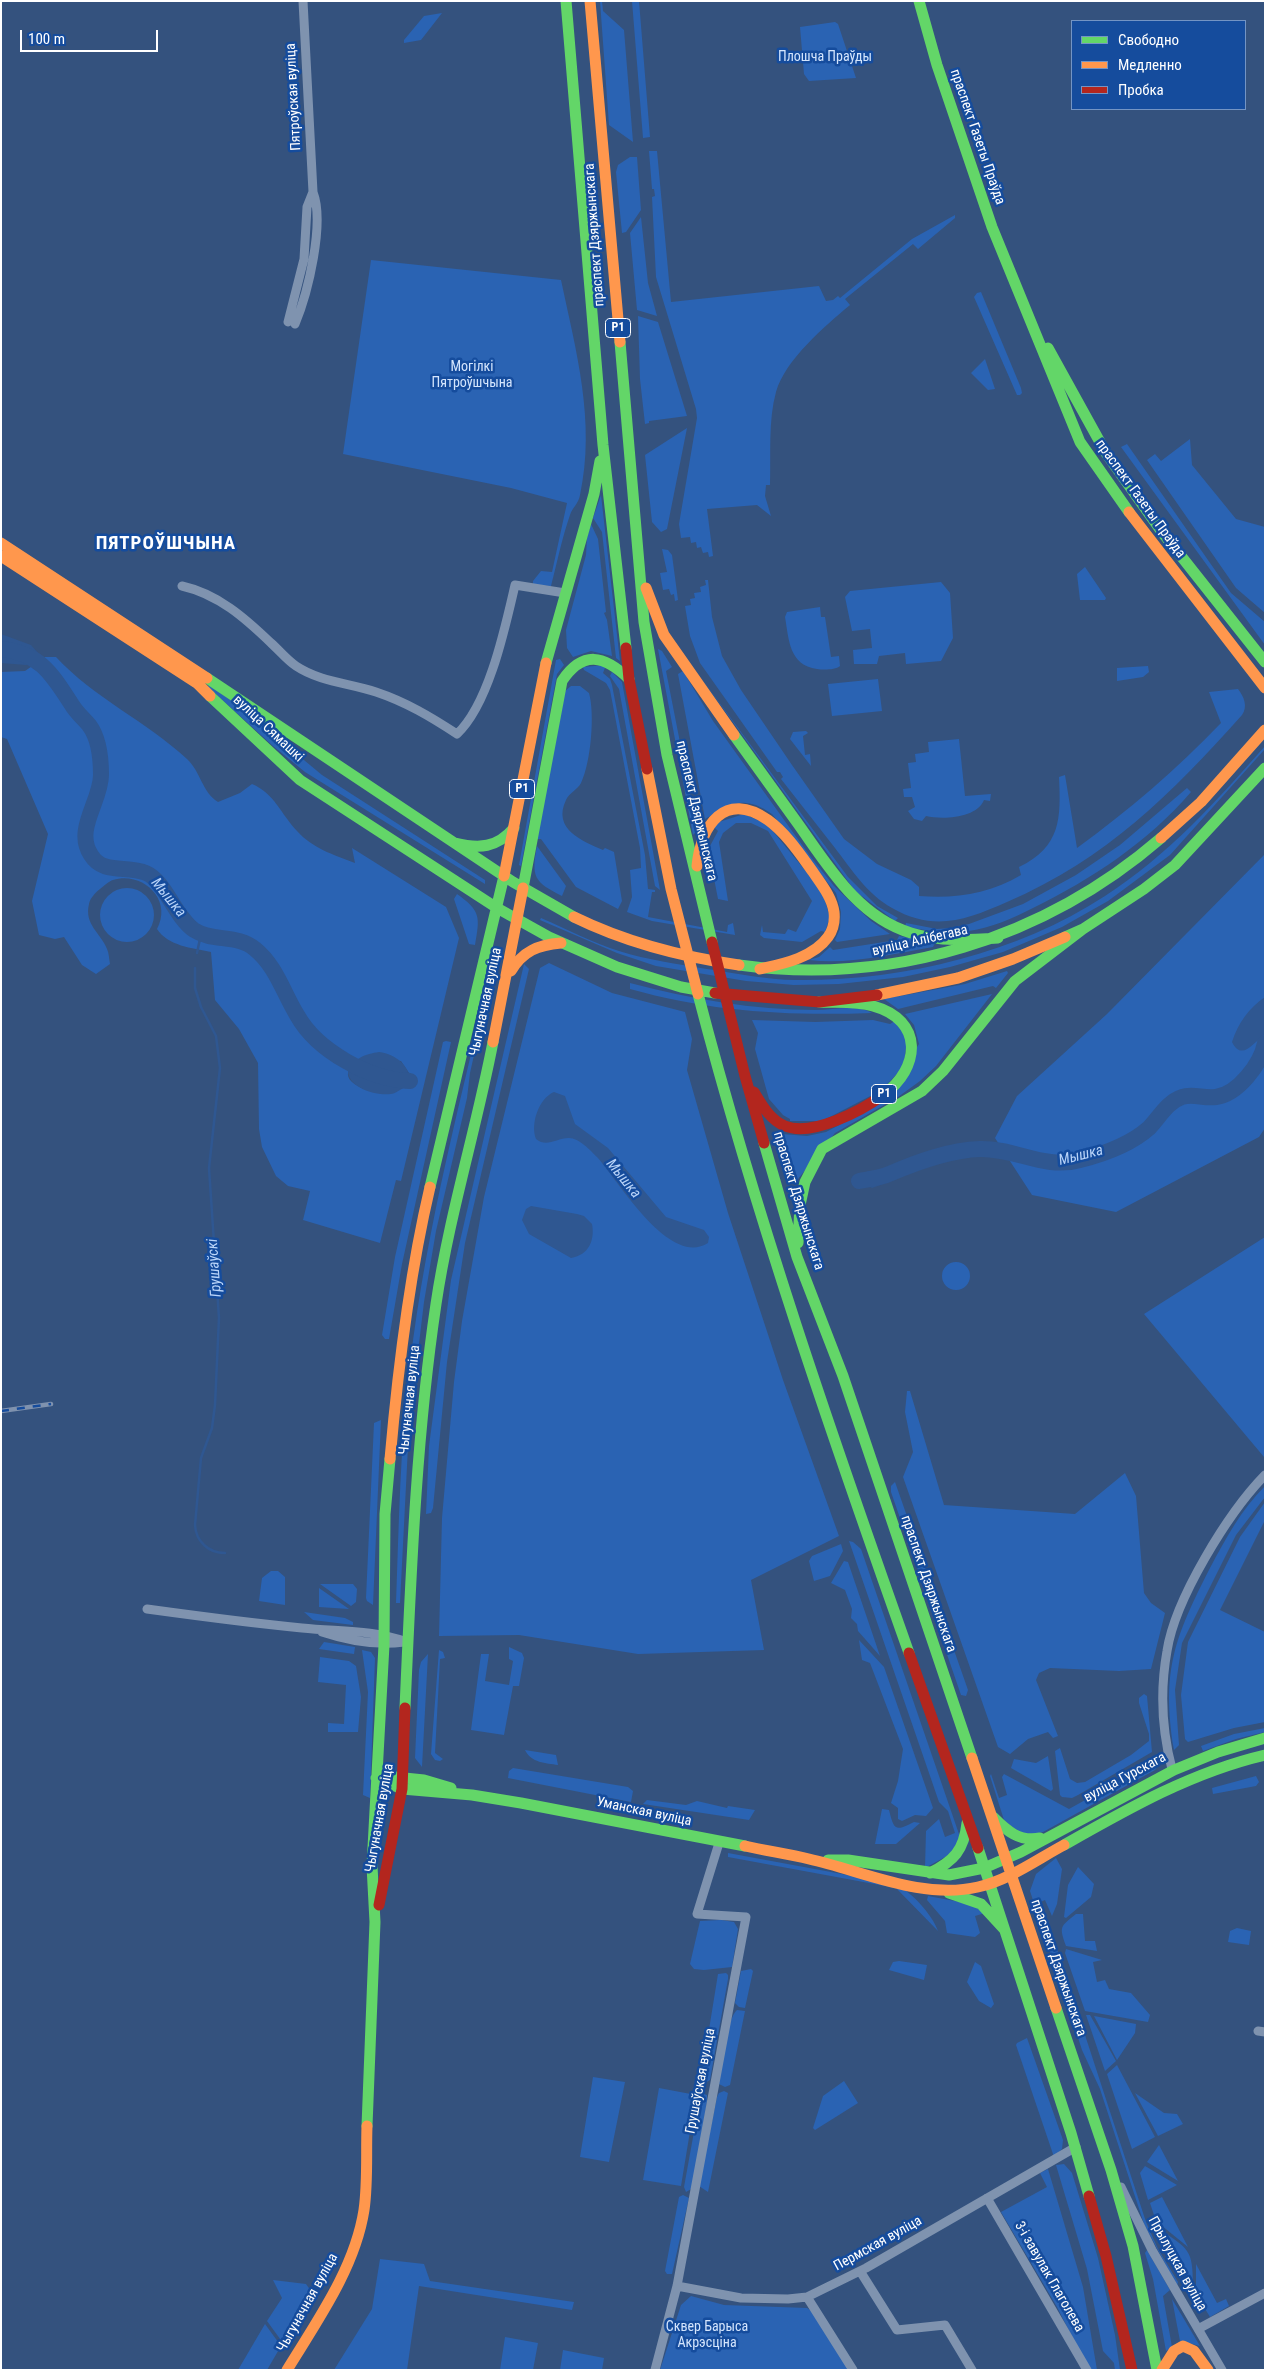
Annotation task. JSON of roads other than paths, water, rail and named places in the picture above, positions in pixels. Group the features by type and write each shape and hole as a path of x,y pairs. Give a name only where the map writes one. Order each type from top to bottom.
{"main road":[{"name":"праспект Дзяржынскага","path":"566,1 604,445 628,679 671,889 710,1039 769,1236 857,1507 985,1866 1076,2147 1106,2256 1132,2370"},
{"name":"праспект Дзяржынскага","path":"590,1 644,622 667,755 699,894 737,1048 798,1256 843,1376 1111,2170 1133,2246 1157,2370"},
{"name":"праспект Газеты Праўда","path":"919,1 937,65 992,227 1026,307 1071,423 1092,462 1265,688"},
{"name":"праспект Газеты Праўда","path":"1026,307 1106,453 1162,532 1265,662"},
{"name":"Р1","path":"504,876 544,672 594,494 604,445"},
{"name":"вуліца Сямашкі","path":"1,543 522,888"},
{"name":"вуліца Сямашкі","path":"1,556 193,681 300,780 518,920"},
{"path":"637,558 664,635 702,694 852,897 873,916 912,935 959,940 998,938"},
{"name":"Чыгуначная вуліца","path":"375,1922 404,1776 407,1642 422,1415 436,1304 450,1228 482,1097 506,980 562,681 572,667 592,658 611,663 628,679"},
{"name":"вуліца Алібегава","path":"522,888 561,911 636,942 671,952 760,969 850,971 891,966 998,938 1035,922 1074,900 1150,848 1190,812 1265,730"},
{"path":"798,1256 799,1202 810,1169 822,1149 922,1091 943,1071 1015,982 1083,929 1144,889 1175,865 1265,768"},
{"path":"696,880 698,852 705,829 726,811 746,809 772,823 828,894 833,903 835,918 822,944 808,956 799,960 760,969"},
{"path":"454,844 480,849 492,847 507,837 515,827"},
{"name":"Чыгуначная вуліца","path":"287,2370 340,2282 361,2228 365,2192 375,1922 372,1866 384,1640 385,1514 400,1359 420,1231 504,876"},
{"path":"518,920 561,943"},
{"path":"819,1002 880,994 958,978 1013,959 1083,929"},
{"name":"Р1","path":"506,980 516,961 530,948 561,943 634,973 681,987 718,994 876,1006 896,1016 903,1022 911,1038 912,1048 906,1071 896,1084 880,1097 824,1126 802,1130 790,1128 773,1118 763,1106 745,1076"},
{"name":"вуліца Гурскага","path":"985,1866 1054,1834 1172,1769 1202,1756 1265,1738"},
{"path":"1246,1743 1250,1758"},
{"name":"вуліца Гурскага","path":"990,1882 1178,1782 1207,1770 1265,1755"},
{"path":"1172,1769 1178,1782"},
{"name":"Уманская вуліца","path":"376,1778 404,1776 424,1780 472,1795"},
{"name":"Уманская вуліца","path":"376,1778 402,1789 472,1795 810,1860 932,1888 964,1889 990,1882"},
{"path":"991,1814 1005,1830 1022,1839 1033,1840 1054,1834"},
{"path":"930,1873 948,1865 960,1854 966,1840 968,1819"},
{"name":"Уманская вуліца","path":"810,1860 848,1860 930,1873 957,1875 985,1866"},
{"path":"932,1888 981,1904 1005,1929"},
{"path":"1162,2370 1174,2351 1183,2346 1194,2351 1208,2370"}],"street":[{"name":"Пятроўская вуліца","path":"292,323 313,261 317,206 313,192 303,1"},
{"path":"182,586 214,596 249,622 295,666 321,678 376,692 402,702 418,709 457,734 466,726 486,687 515,585 565,593"},
{"path":"1172,1769 1165,1731 1163,1702 1167,1649 1179,1611 1213,1545 1240,1503 1265,1475"},
{"path":"147,1609 317,1630 345,1640 407,1642"},
{"name":"Грушаўская вуліца","path":"655,2370 677,2286 746,1917 697,1914 719,1843"},
{"name":"Пермская вуліца","path":"677,2286 741,2298 807,2297 860,2271 1076,2147"},
{"name":"Прылуцкая вуліца","path":"1111,2170 1152,2250 1222,2370"},
{"name":"3-і завулак Глаголева","path":"987,2198 1087,2370"},
{"path":"860,2271 897,2330 945,2325 972,2370"},
{"path":"1198,2329 1265,2293"},
{"path":"807,2297 853,2370"}],"water":[{"path":"1,634 31,645 38,653 37,661 26,665 1,663"},
{"path":"1265,997 1265,1034 1244,1050 1236,1048 1232,1042 1237,1028 1249,1011"},
{"path":"379,1052 391,1055 406,1067 410,1079 409,1086 393,1093 379,1094 359,1087 350,1079 348,1073 356,1060"},
{"path":"554,1092 565,1096 575,1124 608,1148 666,1217 704,1230 709,1237 708,1243 693,1247 677,1243 661,1233 631,1201 597,1157 580,1142 564,1138 544,1143 536,1139 534,1126 537,1112 544,1100"},
{"path":"900,1167 900,1171 883,1184 872,1188 865,1184 861,1186 858,1179 868,1171"},
{"path":"531,1206 584,1216 592,1224 593,1230 589,1246 582,1254 571,1258 529,1234 522,1220 526,1209"}],"waterway":[{"name":"Мышка","path":"1,649 26,655 44,667 89,725 95,736 100,756 101,775 100,785 85,836 91,855 96,861 109,867 146,873 159,883 181,917 194,930 209,936 241,941 255,949 274,971 306,1028 331,1051 362,1069 378,1075 410,1081"},
{"name":"Грушаўскі","path":"197,953 201,934"},
{"name":"Грушаўскі","path":"195,968 195,988 201,1007 216,1036 220,1068 209,1168 219,1318 215,1405 212,1428 201,1458 195,1525 200,1541 204,1545 213,1551 225,1553"},
{"name":"Мышка","path":"859,1181 886,1175 933,1157 968,1150 993,1150 1055,1162 1080,1160 1098,1155 1126,1144 1142,1134 1177,1099 1190,1096 1216,1097 1232,1090 1254,1069 1265,1043"}],"railway":[{"path":"1,1411 51,1404"}],"district":[{"name":"ПЯТРОЎШЧЫНА","path":"166,544"}],"park label":[{"name":"Плошча Праўды","path":"825,57"},
{"name":"Могілкі Пятроўшчына","path":"472,376"},
{"name":"Сквер Барыса Акрэсціна","path":"707,2336"}]}
